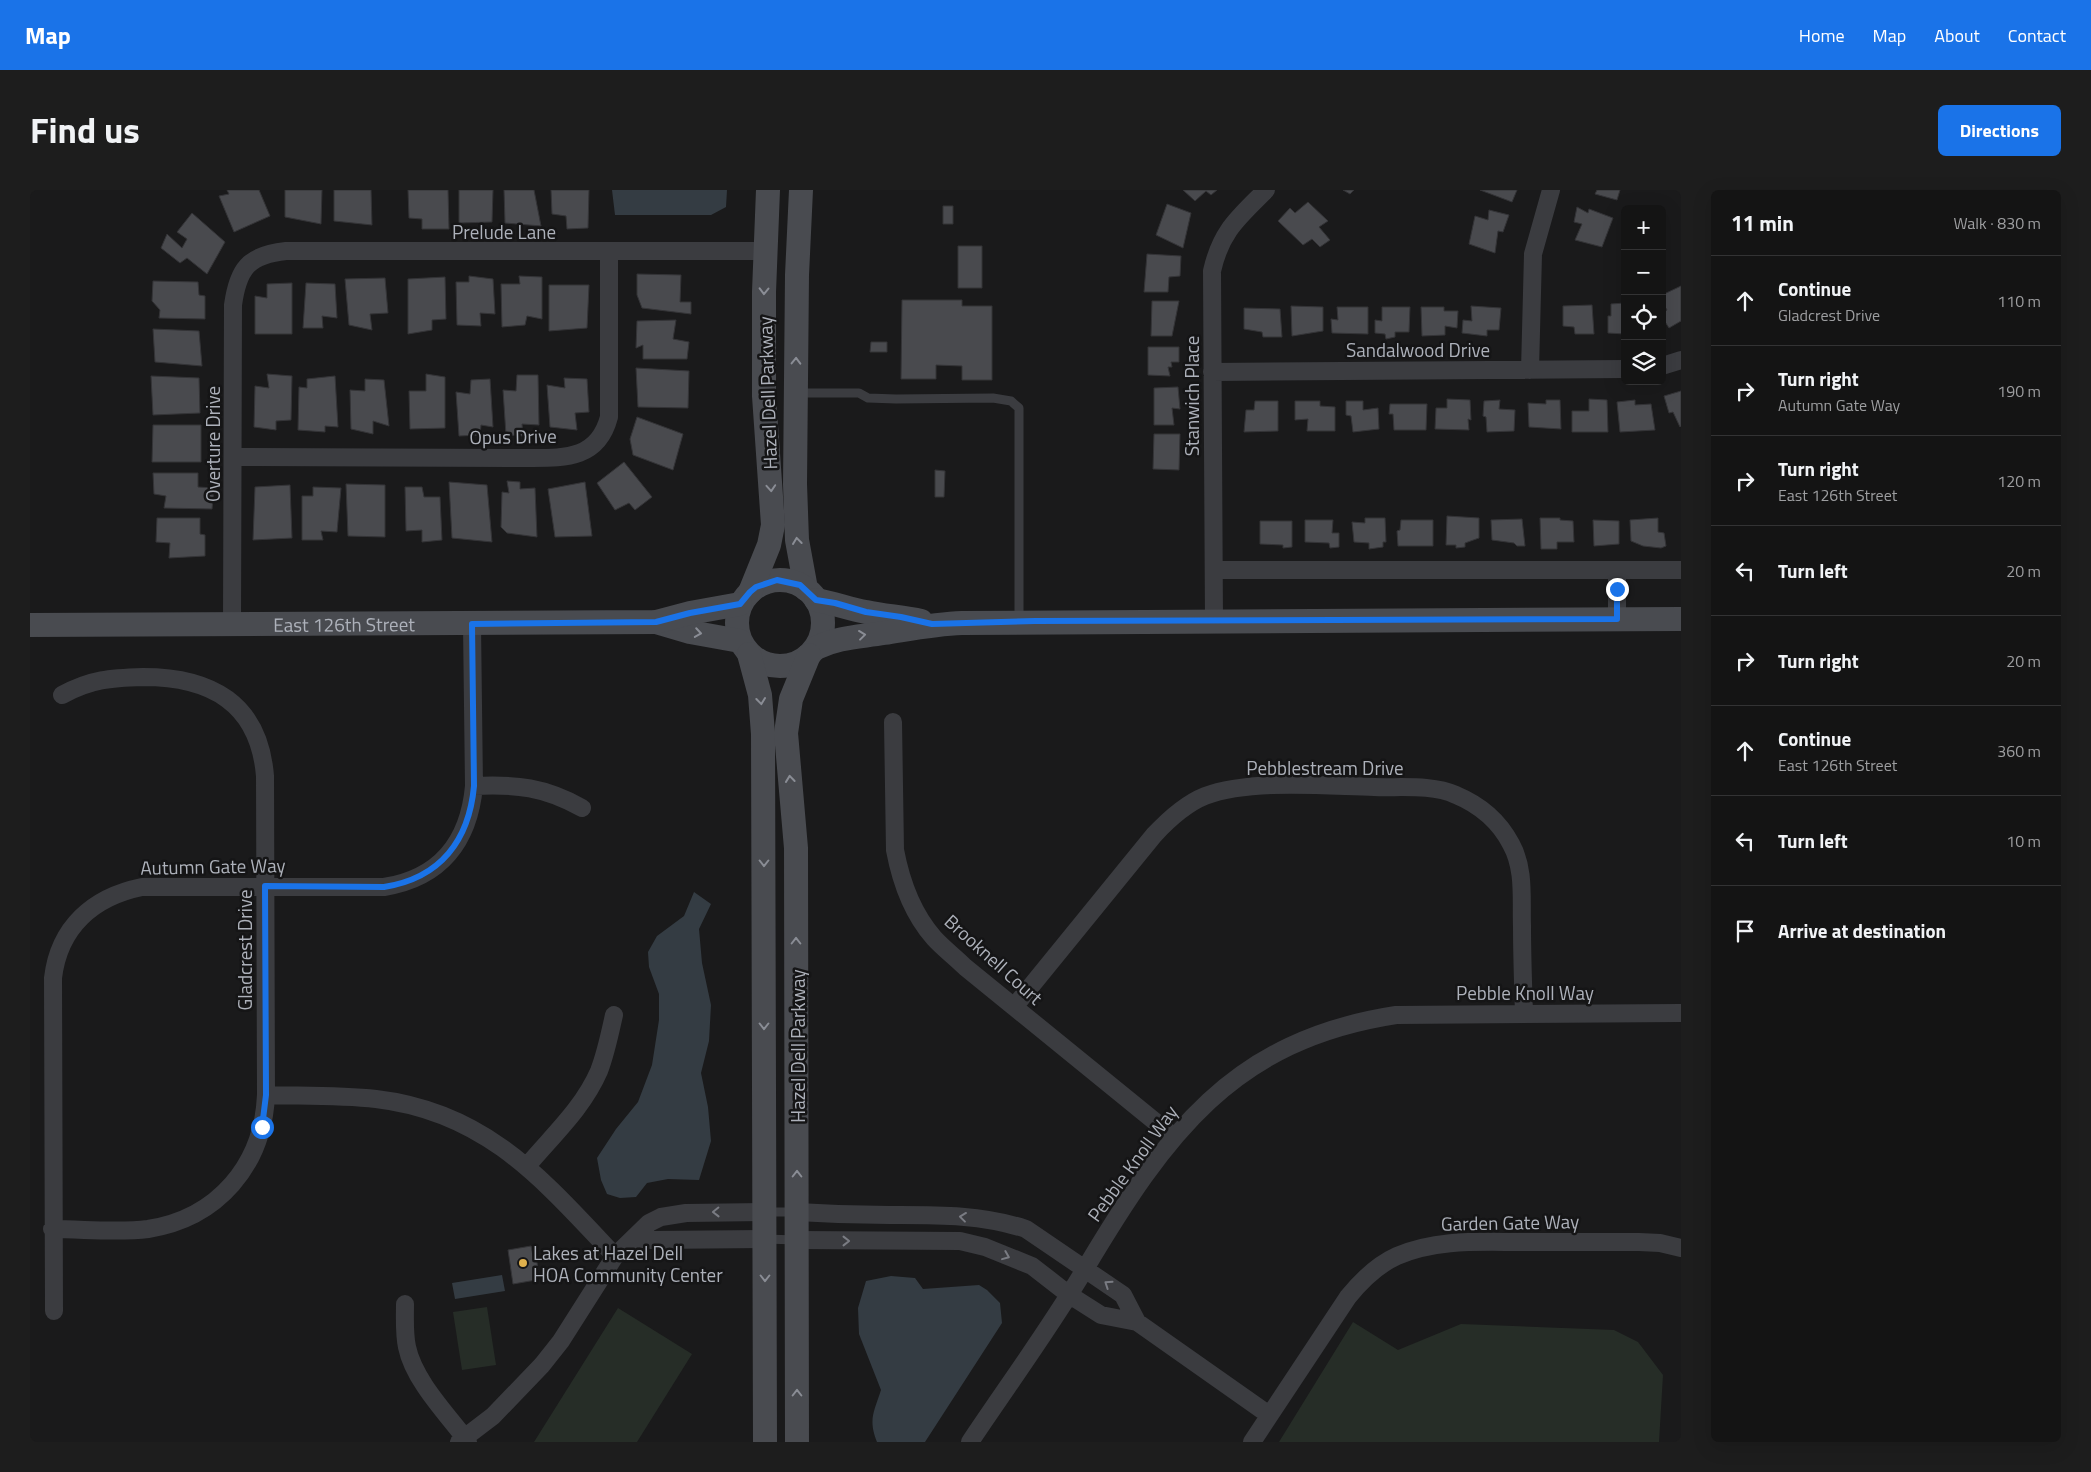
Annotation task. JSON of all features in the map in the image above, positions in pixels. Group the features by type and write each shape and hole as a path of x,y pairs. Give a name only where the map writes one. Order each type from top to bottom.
{"main road":[{"name":"Hazel Dell Parkway","path":"745,598 769,545 773,525 764,396 765,251 768,190"},
{"name":"Hazel Dell Parkway","path":"801,190 795,393 796,532 811,594"},
{"path":"932,624 866,612 811,594 793,582 777,580 762,584 745,598 736,626 744,648 762,663 778,667 795,664 812,652 839,639 932,624 1019,621 1681,619"},
{"path":"811,594 822,613 823,628 812,652"},
{"name":"East 126th Street","path":"30,624 656,622 745,598"},
{"name":"East 126th Street","path":"656,622 744,648"},
{"name":"Hazel Dell Parkway","path":"744,648 760,695 763,718 765,1442"},
{"name":"Hazel Dell Parkway","path":"797,1442 796,848 786,733 791,699 812,652"}],"street":[{"name":"Stanwich Place","path":"1214,621 1212,271 1216,254 1232,223 1266,190"},
{"path":"1530,370 1532,254 1552,190"},
{"name":"Prelude Lane","path":"246,266 270,253 286,251 765,251"},
{"name":"Opus Drive","path":"234,457 564,458 580,453 596,442 604,429 608,417 609,252"},
{"name":"Overture Drive","path":"232,624 234,457 232,305 238,277 246,266"},
{"path":"1666,365 1681,360"},
{"name":"Sandalwood Drive","path":"1212,372 1621,369"},
{"path":"1214,570 1681,570"},
{"path":"1617,570 1617,619"},
{"name":"Autumn Gate Way","path":"54,1311 52,1229 53,978 58,953 69,932 82,916 96,904 127,890 162,886 384,887 409,881 437,864 461,837 472,806 474,786 472,624"},
{"name":"Gladcrest Drive","path":"52,1229 147,1229 176,1222 200,1211 226,1191 248,1164 262,1127 266,1095 264,763 259,743 252,730 232,704 215,691 184,680 164,677 102,679 81,684 62,695"},
{"name":"Brooknell Court","path":"893,722 895,850 907,895 934,938 965,967 1174,1137"},
{"name":"Pebblestream Drive","path":"1014,1006 1154,834 1170,819 1203,797 1219,792 1234,789 1302,785 1431,789 1455,794 1480,806 1496,822 1512,845 1521,871 1524,1013"},
{"path":"474,786 519,786 540,789 562,797 582,808"},
{"name":"Pebble Knoll Way","path":"970,1442 1148,1171 1174,1137 1217,1092 1244,1071 1270,1055 1325,1031 1350,1023 1396,1015 1681,1013"},
{"path":"527,1166 587,1094 600,1070 614,1015"},
{"path":"266,1095 376,1099 437,1113 465,1124 490,1139 527,1166 615,1256"},
{"path":"405,1304 407,1346 413,1364 425,1385 464,1441 493,1416 542,1366 561,1341 615,1256 649,1223 671,1214 765,1212"},
{"path":"797,1212 951,1215 1007,1223 1026,1229 1123,1294 1136,1322"},
{"path":"634,1238 652,1240 765,1239"},
{"path":"797,1240 960,1241 985,1247 1032,1266 1068,1294 1101,1315 1136,1322 1269,1416"},
{"name":"Garden Gate Way","path":"1252,1442 1348,1297 1360,1282 1396,1256 1427,1246 1458,1242 1639,1242 1660,1243 1681,1248"}],"lane":[{"path":"795,393 859,393 868,398 896,399 993,398 1011,401 1019,408 1019,621"},
{"path":"765,1212 797,1212"},
{"path":"765,1239 797,1240"}],"shaded area":[{"path":"612,190 727,190 726,207 711,215 615,215"},
{"path":"694,892 711,904 699,929 702,963 711,1005 709,1041 701,1073 708,1107 711,1141 699,1180 668,1179 647,1183 636,1197 620,1198 607,1194 601,1180 597,1158 616,1129 638,1102 652,1065 659,1020 659,994 649,967 648,952 657,936 684,916"},
{"path":"502,1275 505,1291 455,1299 452,1283"},
{"path":"891,1276 915,1278 923,1289 979,1285 1000,1303 1002,1323 925,1442 877,1442 874,1434 872,1421 881,1390 859,1334 858,1308 866,1281"},
{"path":"487,1307 496,1365 462,1370 453,1312"},
{"path":"618,1308 692,1354 637,1442 534,1442"},
{"path":"1353,1322 1398,1350 1461,1324 1614,1330 1638,1342 1663,1375 1659,1442 1279,1442"}],"building":[{"path":"227,190 259,190 270,216 234,232 219,196 229,194"},
{"path":"285,190 322,190 321,224 285,217"},
{"path":"334,190 371,190 372,225 334,221"},
{"path":"408,190 448,190 449,229 422,229 422,219 409,218"},
{"path":"459,190 493,190 492,222 459,223"},
{"path":"504,190 534,190 541,226 505,223"},
{"path":"551,190 589,190 588,228 567,229 566,216 552,214"},
{"path":"1183,190 1217,190 1211,195 1206,191 1195,201"},
{"path":"1343,190 1354,190 1350,194"},
{"path":"1480,190 1517,190 1512,202"},
{"path":"1597,190 1620,190 1617,200 1595,194"},
{"path":"1308,202 1328,221 1319,227 1330,240 1320,247 1312,239 1303,245 1278,221 1290,208 1295,213"},
{"path":"1167,204 1191,213 1183,248 1156,235"},
{"path":"943,206 953,206 953,224 943,224"},
{"path":"1577,207 1588,213 1589,209 1613,218 1602,247 1575,240 1582,224 1574,222"},
{"path":"1489,210 1509,215 1503,232 1498,231 1495,253 1469,244 1475,216 1488,220"},
{"path":"192,213 225,242 207,274 187,258 180,263 161,248 167,234 182,248 187,239 177,232"},
{"path":"958,246 982,246 982,288 958,288"},
{"path":"1147,254 1181,256 1180,276 1169,277 1168,292 1144,292"},
{"path":"637,274 681,275 680,302 691,302 691,314 642,308 637,295"},
{"path":"469,276 493,279 495,314 480,313 481,326 457,325 456,282 469,282"},
{"path":"519,276 542,277 542,319 527,316 525,325 502,327 501,284 520,284"},
{"path":"445,277 446,319 432,320 432,330 408,334 408,279"},
{"path":"385,278 388,313 370,314 372,330 349,325 345,279"},
{"path":"153,281 198,282 199,295 205,296 205,319 159,318 160,310 152,301"},
{"path":"292,283 292,334 255,334 255,296 267,298 267,284"},
{"path":"306,283 335,284 337,318 322,316 323,328 303,328"},
{"path":"549,285 589,285 587,328 549,331"},
{"path":"1681,286 1681,321 1669,328 1666,323 1666,293"},
{"path":"902,300 962,300 962,306 992,306 992,380 962,380 962,366 936,365 936,379 901,379"},
{"path":"1152,301 1179,301 1172,336 1151,336"},
{"path":"1621,303 1621,334 1608,333 1608,316 1611,316 1611,304"},
{"path":"1592,305 1594,334 1575,334 1574,327 1563,326 1563,306"},
{"path":"1291,306 1323,307 1323,331 1292,336"},
{"path":"1471,306 1501,308 1499,330 1487,330 1487,336 1462,333 1463,320 1472,321"},
{"path":"1337,307 1368,307 1368,334 1332,333 1331,319 1338,320"},
{"path":"1382,307 1410,307 1409,332 1395,332 1395,337 1386,339 1385,334 1375,333 1375,320 1382,321"},
{"path":"1421,307 1444,307 1444,311 1458,311 1457,328 1445,326 1445,335 1422,336"},
{"path":"1244,308 1280,309 1282,337 1263,337 1262,332 1244,329"},
{"path":"676,320 673,339 689,342 687,359 643,359 643,345 636,348 637,321"},
{"path":"153,329 199,331 202,366 155,362"},
{"path":"871,342 887,342 887,352 870,352"},
{"path":"1148,347 1179,347 1179,362 1171,362 1172,367 1168,367 1170,376 1148,375"},
{"path":"636,368 689,371 688,408 638,407"},
{"path":"267,374 292,376 291,420 276,421 276,430 254,427 255,386 269,388"},
{"path":"426,374 445,377 445,428 410,429 409,391 426,391"},
{"path":"517,375 538,375 539,425 522,424 523,436 506,435 503,390 516,391"},
{"path":"151,376 199,378 200,413 153,415"},
{"path":"335,376 338,427 325,426 325,432 298,430 299,387 307,388 307,379"},
{"path":"564,378 587,379 589,412 575,413 577,430 550,427 547,385 565,388"},
{"path":"365,379 384,380 389,426 373,421 373,434 351,429 350,390 365,391"},
{"path":"490,379 493,427 481,425 480,435 459,436 456,392 470,394 471,380"},
{"path":"1178,387 1180,409 1172,408 1174,425 1154,425 1154,388"},
{"path":"1681,391 1680,427 1673,412 1669,413 1664,396"},
{"path":"1447,399 1470,400 1471,420 1468,419 1469,430 1435,429 1436,408 1447,408"},
{"path":"1589,399 1607,400 1608,432 1572,432 1572,411 1589,411"},
{"path":"1500,400 1499,409 1515,410 1514,431 1487,432 1486,417 1483,416 1484,401"},
{"path":"1546,400 1560,400 1561,429 1529,427 1528,403 1546,404"},
{"path":"1635,400 1635,405 1651,404 1655,430 1620,432 1617,402"},
{"path":"1255,401 1278,401 1278,431 1244,432 1246,410 1254,410"},
{"path":"1295,401 1320,401 1320,406 1335,407 1335,431 1307,431 1308,419 1295,420"},
{"path":"1346,401 1363,401 1363,410 1378,408 1379,429 1353,432 1351,416 1346,415"},
{"path":"1390,404 1427,404 1426,430 1394,430 1393,414 1389,414"},
{"path":"637,417 683,434 673,470 633,455 630,439"},
{"path":"153,425 201,425 201,462 152,462"},
{"path":"1154,434 1180,434 1179,470 1153,469"},
{"path":"624,462 652,497 635,510 629,503 615,510 597,483"},
{"path":"935,470 945,471 944,497 935,497"},
{"path":"153,473 198,473 198,487 214,488 212,509 164,508 166,496 154,494"},
{"path":"507,481 520,482 520,489 535,488 537,537 507,533 501,527 502,492 509,493"},
{"path":"449,482 487,485 492,542 452,538"},
{"path":"585,482 592,536 555,537 548,489"},
{"path":"346,484 385,485 385,537 348,536"},
{"path":"290,485 292,538 253,540 255,487"},
{"path":"313,487 341,488 337,532 321,531 323,540 302,540 302,496 313,496"},
{"path":"405,487 422,487 424,497 440,497 442,540 422,542 422,530 406,531"},
{"path":"1447,516 1479,518 1479,538 1465,543 1465,547 1456,548 1456,545 1446,545"},
{"path":"157,518 200,518 200,534 205,535 205,556 169,558 170,543 156,542"},
{"path":"1365,518 1385,518 1386,542 1383,542 1383,547 1369,549 1369,543 1354,542 1352,522 1365,523"},
{"path":"1540,518 1560,518 1560,520 1573,521 1574,542 1557,542 1557,549 1541,549"},
{"path":"1658,518 1658,532 1664,533 1666,546 1661,548 1643,546 1631,541 1630,520"},
{"path":"1522,519 1525,546 1492,540 1491,520"},
{"path":"1305,520 1333,520 1332,533 1339,533 1339,547 1330,548 1329,543 1305,542"},
{"path":"1401,520 1433,520 1433,546 1398,546 1397,531 1400,530"},
{"path":"1593,520 1619,521 1619,544 1594,546"},
{"path":"1260,521 1292,521 1292,547 1283,548 1283,545 1260,544"},
{"name":"Lakes at Hazel Dell HOA Community Center","path":"531,1246 533,1256 536,1255 538,1270 534,1270 536,1280 513,1284 508,1250"}],"place":[{"name":"Lakes at Hazel Dell HOA Community Center","path":"523,1263"}],"route":[{"path":"262,1127 266,1095 265,886 384,887 398,885 422,874 437,864 451,850 461,837 468,822 474,786 472,624 656,622 690,613 740,604 756,587 777,580 785,580 800,585 816,600 835,603 866,612 932,624 1035,621 1617,619 1617,589"}]}
